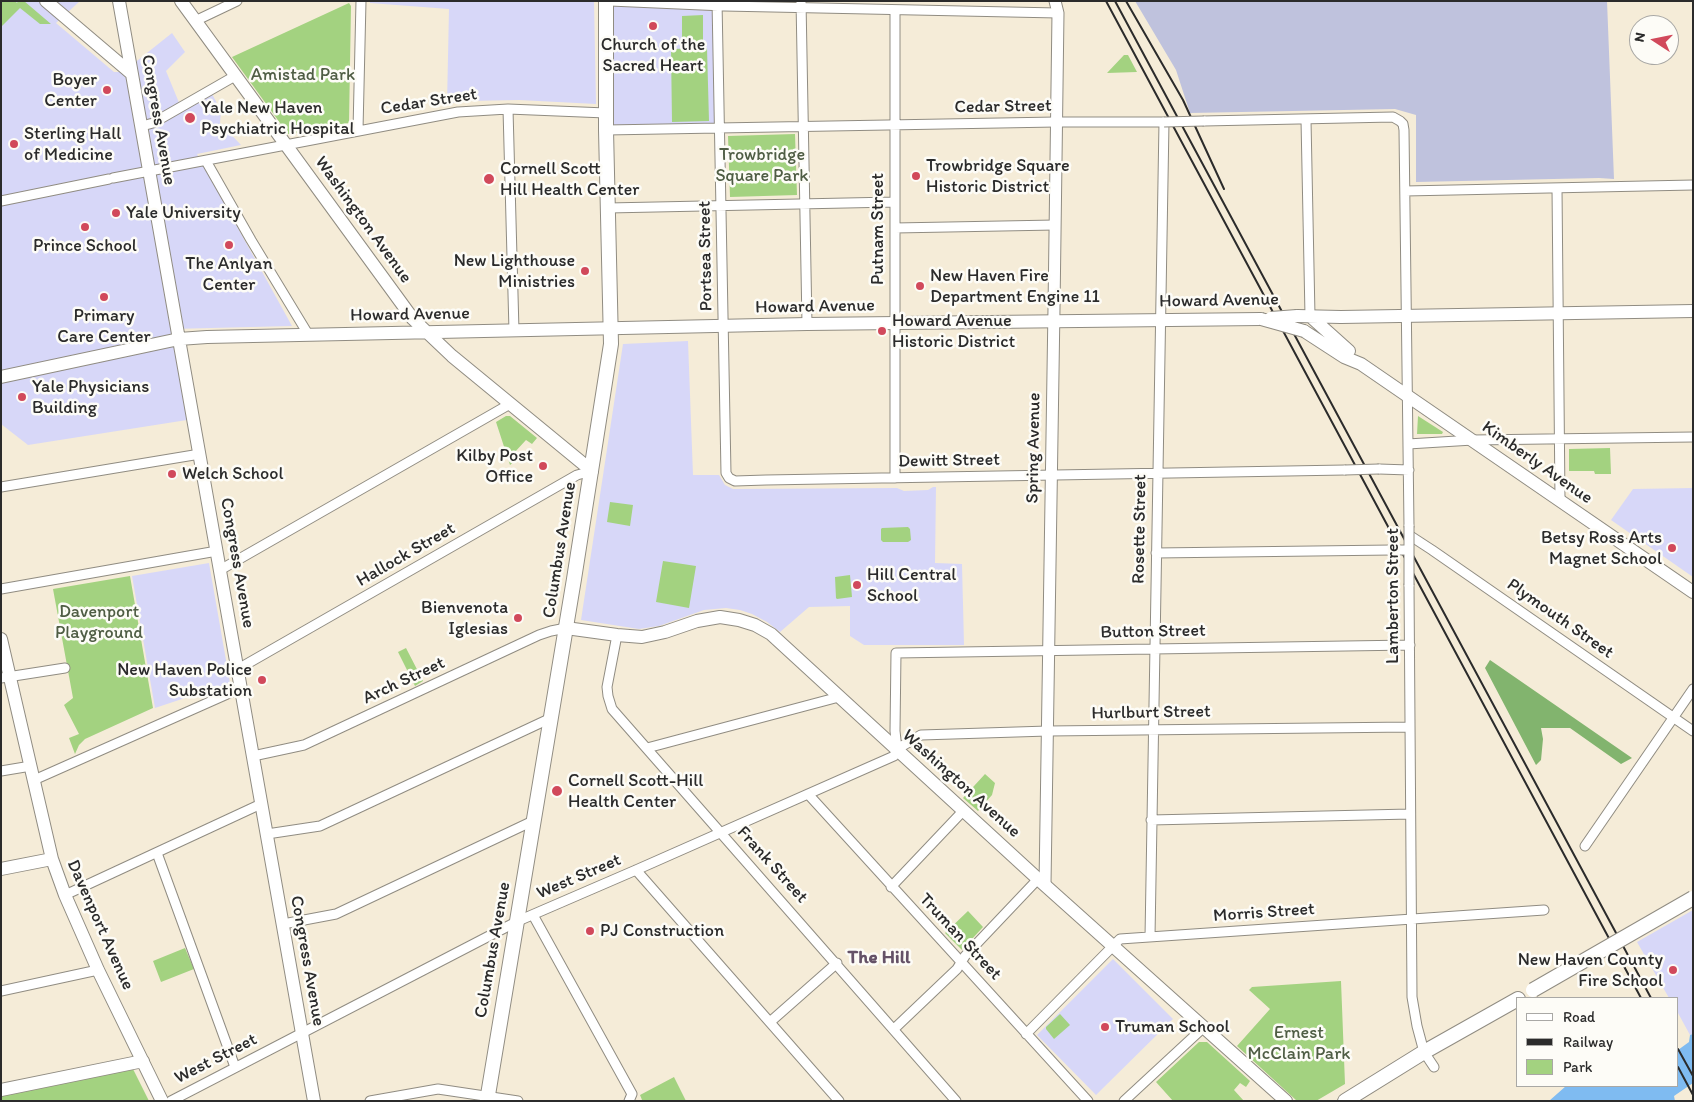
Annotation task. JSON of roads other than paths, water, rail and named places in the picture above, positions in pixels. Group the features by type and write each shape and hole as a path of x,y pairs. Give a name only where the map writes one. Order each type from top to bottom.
{"main road":[{"path":"46,1 132,74"},
{"name":"Congress Avenue","path":"119,1 314,1101"},
{"name":"Washington Avenue","path":"181,1 413,318 452,356 592,471"},
{"name":"Columbus Avenue","path":"488,1099 592,471 611,344 606,130 606,1"},
{"name":"Howard Avenue","path":"1,378 179,339 308,334 807,324 1261,319 1304,316 1693,311"},
{"path":"1304,316 1362,364"},
{"path":"1261,319 1304,331 1344,357 1362,364"},
{"name":"Kimberly Avenue","path":"1362,364 1693,592"},
{"name":"Washington Avenue","path":"566,628 642,637 708,618 720,617 756,625 771,634 1041,881 1286,1101"},
{"name":"Davenport Avenue","path":"1,639 6,677 31,766 52,859 65,895 98,970 162,1101"},
{"path":"1,870 52,859"},
{"path":"1521,997 1693,898"},
{"path":"1344,1101 1424,1052 1516,1000"},
{"path":"1,1090 143,1061"}],"street":[{"path":"195,21 237,1"},
{"path":"358,130 361,1"},
{"path":"610,1 802,4 895,10 1058,13"},
{"name":"Spring Avenue","path":"1041,881 1048,731 1058,13 1055,1"},
{"name":"Portsea Street","path":"717,3 726,472 727,476 731,479"},
{"path":"802,4 807,324"},
{"name":"Putnam Street","path":"895,10 895,478"},
{"path":"142,126 153,123 235,76"},
{"path":"508,109 514,330"},
{"name":"Cedar Street","path":"1,201 458,112 508,109 606,113"},
{"name":"Cedar Street","path":"606,130 1056,122 1164,123 1393,117 1400,121"},
{"path":"1304,316 1306,120"},
{"name":"Lamberton Street","path":"1400,121 1404,130 1411,533 1409,584 1412,997 1424,1052 1434,1068"},
{"name":"Rosette Street","path":"1150,937 1164,123"},
{"path":"206,161 250,240 308,334"},
{"path":"1405,191 1693,185"},
{"path":"1557,188 1560,500"},
{"path":"608,208 894,202"},
{"path":"895,228 1055,225"},
{"path":"220,570 510,404"},
{"path":"1408,444 1472,440 1693,437"},
{"path":"1,487 200,454"},
{"name":"Dewitt Street","path":"731,479 1409,470"},
{"name":"Hallock Street","path":"238,669 577,475 592,471"},
{"name":"Plymouth Street","path":"1411,533 1693,731"},
{"path":"1156,553 1409,550"},
{"path":"1,589 217,552"},
{"name":"Arch Street","path":"253,756 304,745 539,635 551,630 566,628"},
{"name":"Frank Street","path":"617,635 607,687 612,709 837,963 956,1101"},
{"name":"Button Street","path":"897,750 895,731 896,653 1410,646"},
{"path":"6,677 65,668"},
{"path":"34,780 241,688"},
{"path":"1585,846 1693,689"},
{"path":"647,748 839,696"},
{"path":"267,834 320,826 551,718"},
{"name":"Hurlburt Street","path":"897,750 922,735 1153,729 1410,727"},
{"name":"West Street","path":"171,1101 518,921 894,756 897,750"},
{"path":"1,771 31,766"},
{"name":"Truman Street","path":"808,794 1088,1101"},
{"path":"65,895 262,804"},
{"path":"891,887 964,810"},
{"path":"1151,820 1410,814"},
{"path":"282,924 336,914 535,820"},
{"path":"157,853 235,1067"},
{"path":"636,870 839,1101"},
{"path":"894,1029 957,969 962,961 1041,881"},
{"name":"Morris Street","path":"1026,1034 1120,939 1544,910"},
{"path":"533,915 632,1094 630,1099"},
{"path":"770,1022 837,963"},
{"path":"1,991 98,970"},
{"path":"1124,1101 1204,1027"},
{"path":"370,1101 438,1089 488,1099 518,1101"}],"water":[{"path":"1693,1034 1693,1083 1674,1096 1675,1101 1549,1101 1565,1087 1679,1087 1679,1049 1689,1042 1690,1035"}],"railway":[{"path":"1106,1 1640,997"},
{"path":"1115,1 1650,997"},
{"path":"1126,1 1183,100 1224,189"},
{"path":"1679,1051 1693,1076"},
{"path":"1679,1069 1693,1095"}],"place":[{"name":"Church of the Sacred Heart","path":"653,26"},
{"name":"Boyer Center","path":"107,90"},
{"name":"Yale New Haven Psychiatric Hospital","path":"190,118"},
{"name":"Sterling Hall of Medicine","path":"14,144"},
{"name":"Trowbridge Square Historic District","path":"916,176"},
{"name":"Cornell Scott Hill Health Center","path":"489,179"},
{"name":"Yale University","path":"116,213"},
{"name":"Prince School","path":"85,227"},
{"name":"The Anlyan Center","path":"229,245"},
{"name":"New Lighthouse Ministries","path":"585,271"},
{"name":"New Haven Fire Department Engine 11","path":"920,286"},
{"name":"Primary Care Center","path":"104,297"},
{"name":"Howard Avenue Historic District","path":"882,331"},
{"name":"Yale Physicians Building","path":"22,397"},
{"name":"Kilby Post Office","path":"543,466"},
{"name":"Welch School","path":"172,474"},
{"name":"Betsy Ross Arts Magnet School","path":"1672,548"},
{"name":"Hill Central School","path":"857,585"},
{"name":"Bienvenota Iglesias","path":"518,618"},
{"name":"New Haven Police Substation","path":"262,680"},
{"name":"Cornell Scott-Hill Health Center","path":"557,791"},
{"name":"PJ Construction","path":"590,931"},
{"name":"New Haven County Fire School","path":"1673,970"},
{"name":"Truman School","path":"1105,1027"}],"district":[{"name":"The Hill","path":"879,958"}],"park label":[{"name":"Amistad Park","path":"303,75"},
{"name":"Trowbridge Square Park","path":"762,165"},
{"name":"Davenport Playground","path":"99,622"},
{"name":"Ernest McClain Park","path":"1299,1043"}]}
